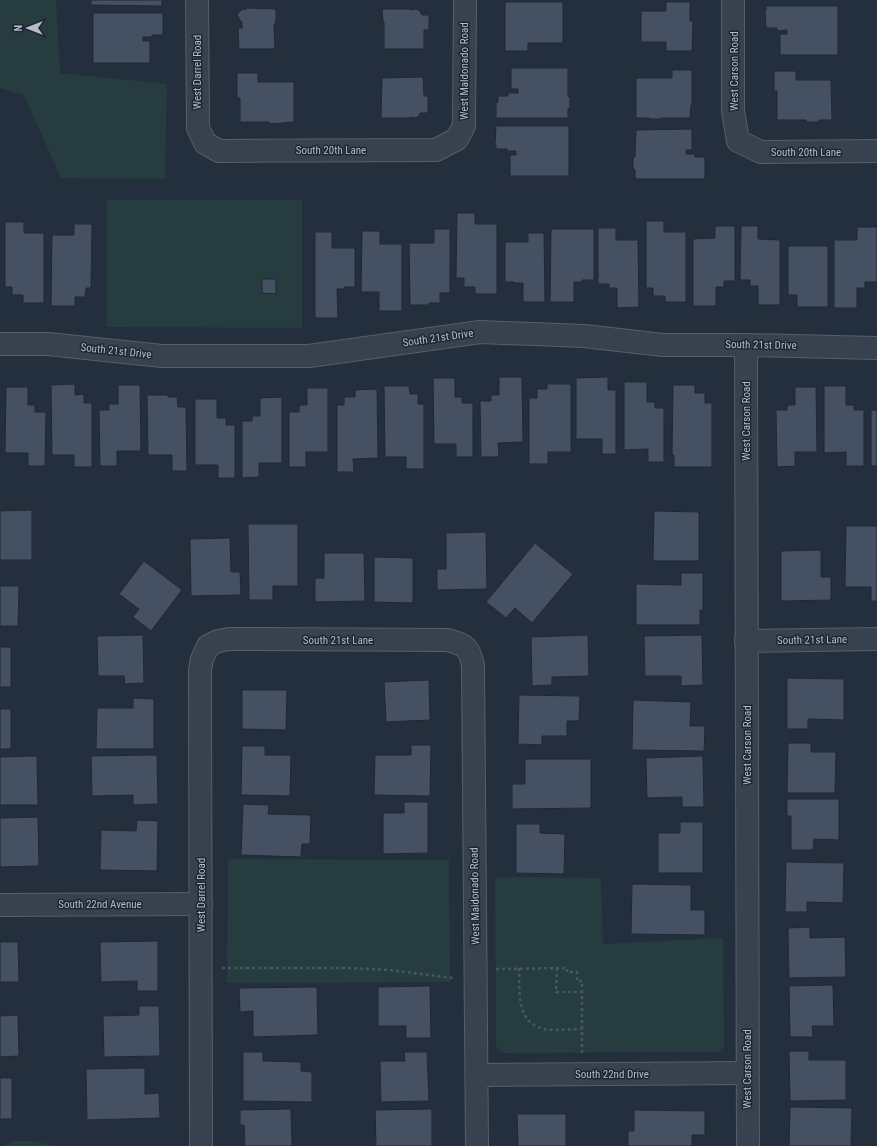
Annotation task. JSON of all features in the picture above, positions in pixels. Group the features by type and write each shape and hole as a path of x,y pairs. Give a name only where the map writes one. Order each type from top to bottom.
{"street":[{"name":"West Darrel Road","path":"197,0 198,128 205,143"},
{"name":"West Maldonado Road","path":"457,139 464,126 465,0"},
{"name":"West Carson Road","path":"733,0 733,112 738,141"},
{"name":"South 20th Lane","path":"205,143 219,151 436,150 457,139"},
{"name":"South 20th Lane","path":"738,141 761,152 877,151"},
{"name":"South 21st Drive","path":"0,344 48,344 162,356 309,356 480,332 584,336 664,345 877,348"},
{"name":"West Carson Road","path":"746,345 748,1146"},
{"name":"South 21st Lane","path":"208,646 218,641 229,639 447,640 458,642 467,648"},
{"name":"South 21st Lane","path":"746,641 877,639"},
{"name":"West Darrel Road","path":"201,1146 200,670 202,659 208,646"},
{"name":"West Maldonado Road","path":"467,648 471,656 473,666 477,1146"},
{"name":"South 22nd Avenue","path":"0,904 201,904"},
{"name":"South 22nd Drive","path":"477,1075 747,1073"}],"path":[{"path":"221,968 348,968 390,970 453,978"},
{"path":"519,968 520,1002 522,1010 528,1019 535,1025 544,1029 582,1029"},
{"path":"556,968 556,992 582,992"},
{"path":"493,969 567,968 567,972 577,972 577,981 582,981 582,1055"}],"green space":[{"path":"0,0 56,0 60,73 167,84 165,179 61,178 24,95 0,88"},
{"path":"107,200 302,200 302,328 107,327"},
{"path":"228,859 449,860 450,982 227,983"},
{"path":"495,877 601,878 603,944 723,938 724,1044 722,1049 718,1052 504,1053 496,1047"},
{"path":"15,1141 34,1141 54,1146 3,1146"}],"building":[{"path":"91,0 164,1 162,1 162,6 91,5"},
{"path":"505,2 563,2 563,43 528,43 528,51 505,51"},
{"path":"666,2 690,2 690,21 693,21 692,51 666,51 666,42 641,42 641,11 666,11"},
{"path":"766,6 838,6 838,55 780,55 780,34 787,34 787,30 777,31 777,28 766,28"},
{"path":"246,8 276,9 276,22 274,25 275,49 239,49 238,28 242,28 242,22 237,15 243,9 246,10"},
{"path":"382,9 415,9 419,10 422,15 429,15 429,30 424,30 424,49 384,49 384,22"},
{"path":"93,13 163,13 163,35 143,37 143,41 150,41 150,63 93,63"},
{"path":"511,68 568,68 568,96 570,98 570,108 568,109 568,118 496,118 496,103 498,102 498,96 508,96 508,93 518,93 518,89 511,89"},
{"path":"672,70 692,70 692,105 690,118 636,118 636,78 672,78"},
{"path":"774,71 796,71 796,80 831,80 832,120 807,122 806,120 777,120 777,91 774,91"},
{"path":"237,73 258,73 258,82 294,82 294,122 270,124 269,122 240,122 240,98 237,98"},
{"path":"423,77 424,96 428,96 428,113 420,113 419,116 415,118 381,118 382,78"},
{"path":"496,126 569,126 569,176 510,176 510,155 516,155 516,151 496,149"},
{"path":"692,129 692,150 686,150 686,154 695,154 695,157 705,157 705,179 635,179 633,158 635,157 636,130"},
{"path":"457,213 475,213 475,224 497,224 497,294 475,294 475,287 464,287 464,278 456,278"},
{"path":"646,221 664,221 664,232 686,232 686,302 665,302 665,296 653,296 653,288 646,288"},
{"path":"5,222 24,222 24,233 44,233 44,303 23,303 23,295 12,295 12,287 5,287"},
{"path":"74,224 92,224 91,288 86,288 85,297 75,297 75,306 51,306 52,235 74,235"},
{"path":"715,226 735,226 735,281 724,281 724,287 716,287 716,306 693,306 693,239 715,238"},
{"path":"741,226 758,226 758,239 780,240 780,305 758,305 758,286 750,286 750,280 740,280"},
{"path":"857,227 877,227 877,282 865,282 865,288 857,288 857,308 834,308 834,240 857,240"},
{"path":"598,228 616,228 616,240 638,240 639,307 617,308 617,288 609,288 609,284 598,284"},
{"path":"434,229 450,229 450,293 440,293 440,303 429,303 429,305 410,305 409,243 434,243"},
{"path":"551,229 594,229 594,280 574,282 574,302 550,302"},
{"path":"362,231 380,231 380,244 402,244 402,311 379,311 379,292 361,292"},
{"path":"315,232 332,232 332,248 355,248 355,287 344,287 344,289 337,289 338,318 315,318"},
{"path":"528,233 544,233 545,302 523,302 523,283 505,282 505,242 528,242"},
{"path":"788,246 828,246 828,307 797,307 797,295 788,295"},
{"path":"262,279 276,279 276,294 262,293"},
{"path":"499,377 522,377 523,442 498,443 499,457 481,457 480,401 491,401 491,395 499,395"},
{"path":"608,377 608,390 616,390 616,454 602,454 602,439 576,439 576,378"},
{"path":"433,378 455,378 455,397 462,397 462,403 473,403 473,457 456,457 456,444 434,444"},
{"path":"624,382 647,382 647,402 655,402 655,408 664,408 664,462 648,462 648,449 624,450"},
{"path":"75,384 75,395 84,394 84,403 92,403 92,467 74,467 74,455 52,455 51,385"},
{"path":"547,384 571,384 571,452 548,452 548,464 529,464 529,398 537,398 537,389 547,389"},
{"path":"118,385 140,385 141,451 117,451 117,466 100,466 99,410 109,410 109,404 118,404"},
{"path":"673,385 695,385 695,393 705,393 705,403 712,403 712,467 674,467 674,455 672,455"},
{"path":"384,386 409,386 410,394 418,394 418,404 424,404 424,469 406,469 406,457 385,457"},
{"path":"824,386 846,386 846,405 854,405 854,410 864,410 864,466 846,466 846,452 824,453"},
{"path":"6,387 28,387 28,405 35,405 35,412 46,412 45,466 28,466 28,453 5,453"},
{"path":"795,387 816,387 817,452 795,452 795,466 777,467 776,410 787,410 787,405 795,405"},
{"path":"307,388 328,388 328,452 306,452 306,467 289,467 289,412 299,412 299,405 307,405"},
{"path":"377,389 378,458 353,459 354,472 337,472 337,405 344,405 344,397 355,397 355,390"},
{"path":"147,395 168,395 168,397 177,397 178,407 186,407 187,471 172,471 172,455 148,455"},
{"path":"282,397 282,463 259,463 259,477 242,478 242,421 252,421 252,416 260,416 260,398"},
{"path":"195,399 217,399 217,418 226,418 226,425 235,425 235,478 218,478 218,465 195,465"},
{"path":"871,410 877,410 877,466 871,466"},
{"path":"32,510 32,560 0,560 0,511"},
{"path":"654,511 699,512 699,561 653,561"},
{"path":"248,524 298,524 298,586 273,586 273,600 249,600"},
{"path":"846,526 877,526 877,601 871,601 871,587 845,587"},
{"path":"486,532 487,589 437,590 437,569 446,569 446,533"},
{"path":"230,538 231,572 240,572 241,595 191,596 190,539"},
{"path":"535,543 573,574 532,623 515,608 506,618 486,602"},
{"path":"821,550 821,577 831,577 831,600 781,601 781,551"},
{"path":"324,553 364,553 365,601 315,602 315,578 324,578"},
{"path":"374,557 413,558 413,603 374,602"},
{"path":"144,561 182,590 151,631 133,617 139,609 119,594"},
{"path":"681,573 703,573 703,610 700,610 700,625 636,625 636,584 681,585"},
{"path":"0,586 19,586 18,626 0,626"},
{"path":"143,635 144,683 125,684 124,676 98,676 97,636"},
{"path":"588,635 589,676 552,677 552,685 532,686 531,637"},
{"path":"702,635 703,685 681,686 681,676 645,676 644,636"},
{"path":"0,647 11,647 11,687 0,687"},
{"path":"787,678 844,679 844,720 808,719 808,729 787,729"},
{"path":"429,680 430,720 386,722 384,682"},
{"path":"242,690 287,690 286,730 242,729"},
{"path":"519,695 580,696 579,721 567,721 567,736 542,736 542,745 518,744"},
{"path":"133,698 154,699 154,749 96,749 97,708 133,708"},
{"path":"633,700 691,702 690,726 705,726 704,751 632,750"},
{"path":"0,709 11,709 11,749 0,749"},
{"path":"788,743 811,743 811,752 836,752 835,793 787,793"},
{"path":"411,745 431,745 430,796 374,795 375,755 411,755"},
{"path":"242,746 265,746 265,755 291,755 290,796 241,795"},
{"path":"157,755 158,804 133,805 133,795 92,796 91,756"},
{"path":"37,756 38,805 0,805 0,757"},
{"path":"703,756 704,807 682,807 682,797 647,798 646,758"},
{"path":"525,759 591,759 591,808 512,809 512,784 525,784"},
{"path":"787,799 839,799 839,840 814,839 813,850 791,850 791,816 787,816"},
{"path":"404,802 428,802 428,853 383,854 383,813 404,813"},
{"path":"243,804 269,805 268,814 311,815 310,844 302,844 301,857 241,855"},
{"path":"38,817 39,866 0,867 0,818"},
{"path":"137,820 158,821 157,871 100,870 101,830 136,831"},
{"path":"680,822 703,822 703,873 658,873 658,833 680,833"},
{"path":"516,824 540,824 540,833 565,834 564,874 516,873"},
{"path":"786,862 844,863 843,903 807,902 807,912 785,912"},
{"path":"632,884 691,885 691,910 705,910 705,935 631,934"},
{"path":"810,927 810,938 845,937 846,977 789,978 788,928"},
{"path":"158,941 158,991 137,991 137,981 101,982 100,942"},
{"path":"0,942 18,942 19,982 0,982"},
{"path":"833,985 834,1026 812,1026 813,1037 790,1037 789,986"},
{"path":"430,986 431,1038 406,1038 406,1026 378,1026 378,987"},
{"path":"317,987 318,1035 253,1037 253,1011 240,1012 239,988"},
{"path":"139,1006 159,1006 160,1056 104,1057 103,1016 139,1015"},
{"path":"18,1015 19,1056 0,1057 0,1016"},
{"path":"789,1051 809,1051 809,1060 846,1060 846,1100 790,1101"},
{"path":"243,1052 263,1052 263,1061 301,1062 301,1071 312,1072 312,1102 243,1101"},
{"path":"404,1052 427,1052 429,1101 381,1102 380,1061 405,1061"},
{"path":"145,1068 145,1094 159,1093 160,1118 87,1120 86,1069"},
{"path":"0,1078 12,1078 12,1119 0,1119"},
{"path":"790,1107 852,1108 851,1146 789,1146"},
{"path":"291,1109 292,1146 245,1146 244,1125 240,1125 240,1110"},
{"path":"432,1109 432,1146 376,1146 375,1110"},
{"path":"634,1110 705,1111 705,1135 692,1135 692,1146 628,1146 628,1131 634,1131"},
{"path":"517,1114 566,1114 566,1146 518,1146"}]}
